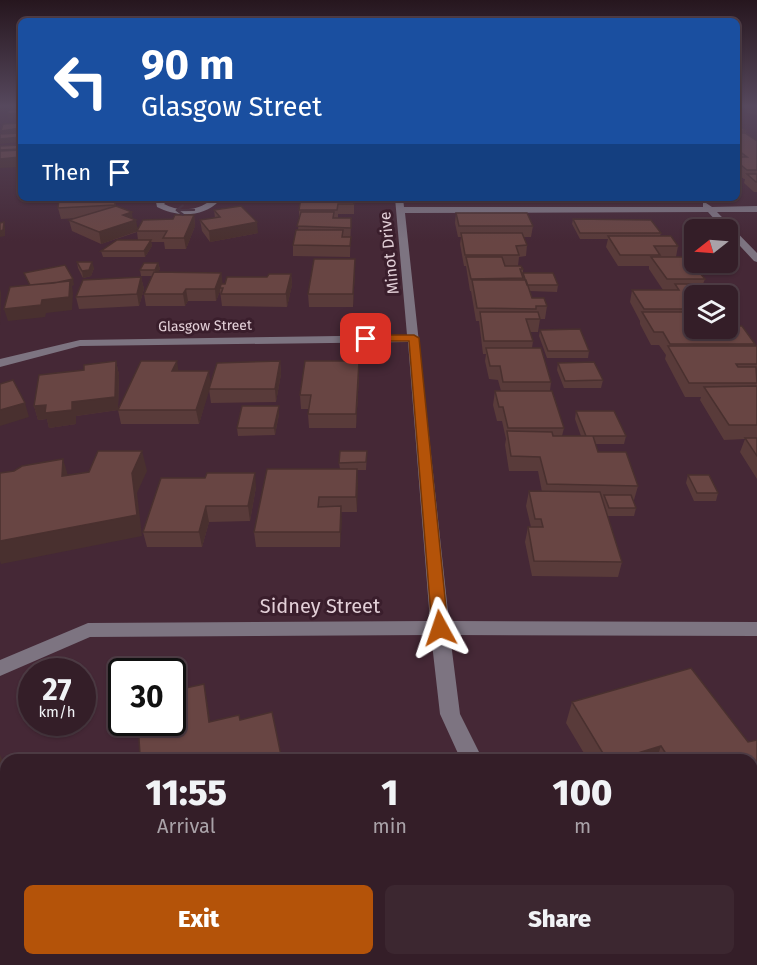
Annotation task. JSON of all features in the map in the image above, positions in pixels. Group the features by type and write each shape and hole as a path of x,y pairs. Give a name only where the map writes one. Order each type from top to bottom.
{"street":[{"path":"162,201 160,205 179,211 206,208 215,201"},
{"path":"702,201 757,259"},
{"path":"400,204 757,208"},
{"name":"Minot Drive","path":"400,204 450,714 469,754"},
{"name":"Glasgow Street","path":"0,363 80,343 414,338"},
{"name":"Sidney Street","path":"0,668 88,630 757,629"}],"building":[{"path":"0,151 18,151 18,157 0,159"},
{"path":"740,151 757,151 757,170 747,170 740,164 740,157 747,157"},
{"path":"747,174 757,174 757,182 756,182"},
{"path":"59,201 115,201 115,205 58,208"},
{"path":"300,201 354,201 354,204 338,204 337,210 299,210"},
{"path":"116,206 132,212 123,215 136,220 99,232 69,220"},
{"path":"241,206 257,222 209,231 200,220 220,217 214,210"},
{"path":"301,212 334,212 333,218 351,218 351,228 297,226"},
{"path":"456,213 527,213 533,226 459,226"},
{"path":"175,215 194,215 184,238 163,238 167,231 137,231 143,220 173,219"},
{"path":"573,219 651,220 661,233 580,233"},
{"path":"4,222 3,230 0,231 0,223"},
{"path":"296,230 343,230 342,237 351,237 350,246 293,245"},
{"path":"461,233 522,233 527,245 516,246 519,255 465,255"},
{"path":"608,236 671,236 678,246 654,246 660,255 620,255"},
{"path":"117,240 151,240 144,251 101,251"},
{"path":"466,257 502,257 505,266 521,266 523,278 471,279"},
{"path":"651,257 684,257 684,273 700,273 705,279 667,279"},
{"path":"314,259 355,259 353,294 308,294"},
{"path":"77,262 92,262 89,270 82,271"},
{"path":"144,263 158,263 155,270 140,270"},
{"path":"65,265 73,279 30,285 24,273"},
{"path":"154,272 221,273 215,289 186,289 183,294 144,294"},
{"path":"523,273 553,273 558,285 527,285"},
{"path":"269,274 291,274 286,294 221,294 223,288 220,288 221,284 225,284 227,277 267,277"},
{"path":"141,277 137,294 76,297 83,280"},
{"path":"472,280 526,280 532,298 544,298 547,306 536,306 536,309 477,308"},
{"path":"70,281 69,297 42,300 41,305 4,309 10,287"},
{"path":"675,284 711,285 684,285 684,309 644,309 632,290 679,290"},
{"path":"480,312 538,312 540,319 526,319 533,341 484,341"},
{"path":"642,312 684,312 684,339 738,339 738,326 742,326 755,344 670,344 663,332 654,332"},
{"path":"580,329 589,351 548,351 540,330"},
{"path":"668,346 757,346 757,364 736,364 738,367 756,367 757,383 689,383"},
{"path":"486,348 541,348 551,382 503,382 500,366 490,366"},
{"path":"116,361 115,397 72,402 72,410 45,413 46,405 34,406 39,375 84,370 84,365"},
{"path":"141,361 177,361 172,371 209,371 196,410 118,410"},
{"path":"280,361 275,389 209,389 217,363"},
{"path":"305,361 359,361 356,414 308,414 311,395 300,395"},
{"path":"594,362 603,380 565,381 558,363"},
{"path":"13,380 25,403 0,410 0,384"},
{"path":"757,386 757,425 729,425 704,387"},
{"path":"495,391 552,391 564,428 508,428 503,407 499,407"},
{"path":"242,406 279,406 274,428 237,428"},
{"path":"576,411 614,411 626,436 586,436"},
{"path":"507,431 552,432 553,436 593,436 598,452 626,452 638,486 547,484 540,457 511,456"},
{"path":"745,438 757,438 757,456"},
{"path":"98,451 142,451 132,473 137,515 0,541 0,473 14,471 22,466 63,459 62,476 89,472"},
{"path":"340,451 367,451 366,462 339,463"},
{"path":"267,469 357,469 356,497 319,497 318,507 341,506 340,532 254,532"},
{"path":"207,473 255,473 248,506 206,506 199,532 143,532 161,478 205,478"},
{"path":"688,475 709,475 718,493 697,493"},
{"path":"529,491 600,492 622,562 534,561 528,527 543,527 541,519 535,519"},
{"path":"604,495 631,495 636,508 609,508"},
{"path":"691,668 748,742 757,740 757,754 666,754 661,746 635,754 603,754 572,702"},
{"path":"204,684 209,722 239,715 240,720 272,712 281,754 144,754 140,754 139,736 186,736 186,688"}],"route":[{"path":"366,339 414,338 440,628"}]}
